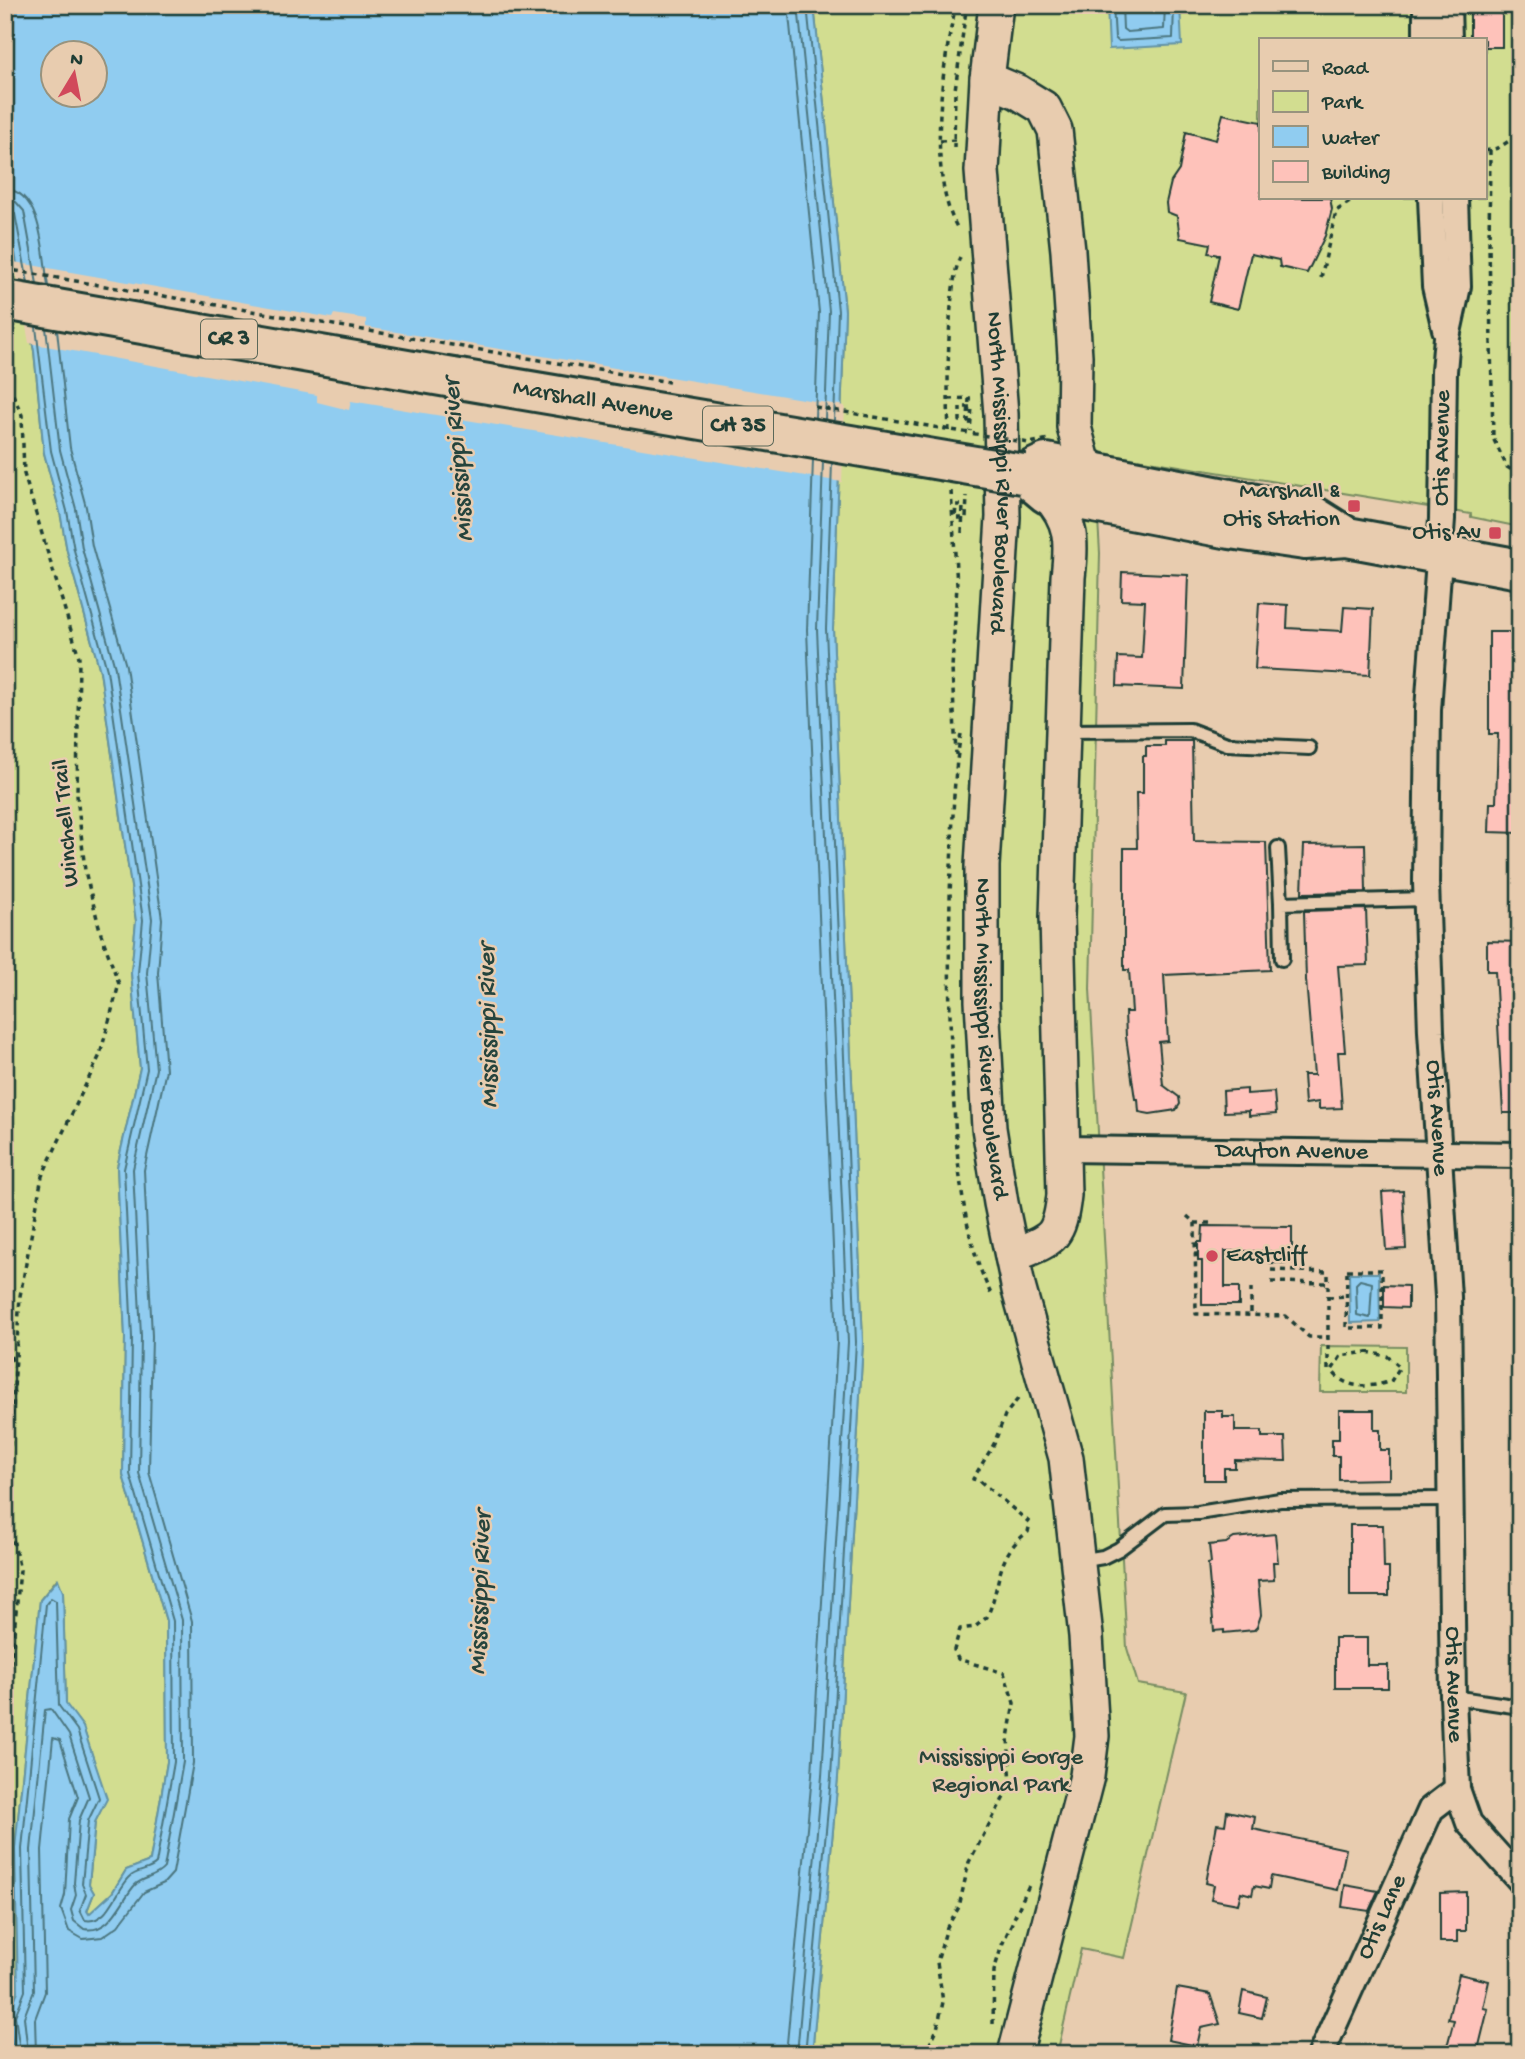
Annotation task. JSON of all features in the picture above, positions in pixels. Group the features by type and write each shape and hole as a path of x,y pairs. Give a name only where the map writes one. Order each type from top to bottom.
{"main road":[{"name":"CR 3","path":"5,300 453,378"},
{"name":"Marshall Avenue","path":"453,378 1048,459 1105,490 1312,515 1347,537 1520,569"}],"street":[{"name":"North Mississippi River Boulevard","path":"996,5 987,79 982,171 1001,414 1003,517 982,866 982,1001 989,1128 1012,1256 1066,1458 1079,1561 1091,1736 1087,1776 1004,2045"},
{"path":"1426,5 1426,38"},
{"path":"1448,5 1449,38"},
{"path":"987,79 1018,92 1044,108 1055,130 1068,251 1074,356 1048,459 1058,505 1072,539 1062,731 1057,917 1063,1149 1061,1222 1045,1241 1012,1256"},
{"name":"Otis Avenue","path":"1431,200 1435,286 1447,337"},
{"name":"Otis Avenue","path":"1455,200 1458,286 1447,337 1439,555 1427,710 1426,899 1431,1031 1441,1153 1448,1297 1453,1697 1457,1790 1469,1823 1520,1880"},
{"path":"1072,539 1105,490"},
{"name":"Dayton Avenue","path":"1063,1149 1520,1155"},
{"name":"Otis Lane","path":"1321,2054 1430,1809 1457,1790"}],"lane":[{"path":"1062,731 1190,730 1227,744 1309,748"},
{"path":"1278,848 1282,959"},
{"path":"1281,902 1426,899"},
{"path":"1079,1561 1103,1558 1165,1514 1198,1513 1280,1500 1450,1499"},
{"path":"1453,1697 1520,1707"}],"path":[{"path":"956,5 942,89 940,141 950,216 958,229"},
{"path":"1520,134 1488,150 1493,438 1507,467 1520,475"},
{"path":"940,141 953,140"},
{"path":"1321,278 1336,211 1353,200"},
{"path":"949,433 955,272 961,257 967,270"},
{"path":"5,270 673,383"},
{"name":"Winchell Trail","path":"5,366 10,388 22,415 24,474 79,657 77,796 85,871 101,934 118,984 100,1055 42,1176 20,1296 6,1510 20,1570 5,1726"},
{"path":"949,399 969,398 969,410 968,421 960,421 960,407 972,407 970,432"},
{"path":"978,398 979,410"},
{"path":"808,406 1029,443 1048,459"},
{"path":"978,447 980,422"},
{"path":"951,481 957,585 951,667 956,761 962,730"},
{"path":"962,533 962,524 963,515 963,505 956,505 956,519 965,519 967,496"},
{"path":"954,534 970,534"},
{"path":"1187,1216 1195,1223 1211,1223"},
{"path":"1195,1223 1196,1314 1286,1316 1309,1337 1328,1337"},
{"path":"1270,1270 1328,1272 1328,1370 1332,1370 1344,1382 1370,1385 1391,1381 1400,1367 1387,1356 1367,1352 1341,1356 1332,1370"},
{"path":"1286,1270 1287,1282"},
{"path":"1346,1270 1382,1270 1382,1328 1346,1328 1346,1296 1346,1270"},
{"path":"1305,1271 1305,1283"},
{"path":"1271,1282 1329,1283"},
{"path":"1251,1288 1251,1314"},
{"path":"1328,1297 1346,1296"},
{"path":"5,1337 14,1366 6,1510"},
{"path":"925,2054 937,2029 943,2001 937,1962 947,1927 959,1907 969,1862 1011,1784 1008,1738 1014,1703 1009,1682 1004,1673 958,1659 954,1650 960,1629 975,1626 987,1618 996,1580 1007,1556 1019,1538 1028,1532 1030,1523 981,1481 973,1479 994,1444 1005,1415 1023,1393 1026,1404"},
{"path":"1004,2045 995,1971 1002,1945 1032,1880"}],"green space":[{"name":"Mississippi Gorge Regional Park","path":"814,5 1520,5 1520,527 1471,517 1471,514 1094,452 1100,553 1090,989 1127,1648 1138,1684 1186,1692 1124,1958 1081,1949 1057,2054 812,2054 838,1777 863,1342 833,629 845,311"},
{"path":"5,201 34,351 44,453 67,551 100,671 136,921 131,973 140,1068 117,1167 125,1337 123,1475 166,1621 167,1762 150,1861 126,1870 112,1893 89,1915 87,1911 94,1893 89,1885 95,1822 106,1799 83,1727 66,1705 63,1592 57,1579 40,1600 15,1849 18,1991 8,2015 12,2044 6,2054"},
{"path":"1321,1346 1406,1347 1406,1392 1320,1392"}],"water":[{"name":"Mississippi River","path":"5,5 814,5 845,311 833,629 863,1342 838,1777 812,2054 6,2054 12,2044 8,2015 18,1991 15,1849 40,1600 58,1579 63,1592 66,1704 83,1727 107,1799 95,1822 89,1884 94,1893 87,1911 89,1914 112,1893 126,1870 150,1861 167,1762 166,1621 123,1475 125,1337 117,1167 140,1068 131,973 136,921 100,671 67,551 44,453 34,351 5,201"},
{"path":"1107,5 1180,5 1182,45 1109,49"},
{"path":"1349,1273 1379,1273 1380,1322 1350,1323"}],"pier":[{"path":"14,262 332,318 334,314 366,319 366,327 845,406 842,482 351,401 349,410 317,402 317,395 29,343"}],"building":[{"path":"1470,5 1502,5 1502,47 1486,47 1486,38 1470,38"},
{"path":"1223,114 1259,122 1259,200 1330,200 1332,209 1325,236 1307,273 1280,267 1279,260 1251,254 1238,309 1209,302 1219,255 1208,253 1210,244 1180,238 1177,216 1167,212 1166,203 1171,182 1179,170 1186,132 1216,140"},
{"path":"1122,572 1188,575 1184,689 1117,686 1118,657 1142,658 1145,601 1121,600"},
{"path":"1259,603 1288,605 1287,628 1342,631 1344,607 1373,609 1370,675 1255,669"},
{"path":"1489,632 1520,632 1520,833 1489,832 1490,803 1496,803 1498,734 1489,734"},
{"path":"1165,741 1192,741 1194,841 1266,842 1270,970 1164,975 1168,1041 1159,1042 1163,1085 1179,1097 1180,1104 1176,1110 1150,1114 1139,1112 1126,1037 1125,1012 1132,1012 1129,970 1124,970 1124,848 1137,848 1136,793 1143,793 1143,756 1146,756 1146,746 1165,746"},
{"path":"1365,844 1366,892 1302,893 1304,845"},
{"path":"1366,909 1368,965 1338,966 1345,1052 1338,1052 1342,1108 1319,1109 1319,1102 1305,1104 1303,1075 1314,1075 1306,980 1304,911"},
{"path":"1487,941 1520,942 1520,1113 1503,1113 1495,971 1487,971"},
{"path":"1247,1089 1247,1094 1274,1092 1276,1114 1249,1116 1249,1111 1224,1112 1223,1091"},
{"path":"1403,1191 1406,1249 1386,1250 1382,1192"},
{"name":"Eastcliff","path":"1203,1226 1292,1227 1292,1263 1270,1263 1270,1251 1225,1251 1225,1287 1239,1287 1239,1305 1202,1305 1202,1261 1198,1261 1198,1242 1202,1242"},
{"path":"1384,1285 1408,1286 1408,1308 1384,1307"},
{"path":"1339,1410 1374,1410 1374,1430 1380,1430 1380,1450 1389,1450 1389,1479 1339,1480 1339,1456 1332,1456 1332,1439 1339,1439"},
{"path":"1204,1411 1223,1411 1223,1417 1235,1417 1235,1431 1262,1431 1262,1437 1285,1437 1286,1461 1235,1460 1235,1468 1224,1468 1224,1480 1204,1480"},
{"path":"1350,1525 1383,1525 1384,1568 1389,1568 1389,1596 1350,1596"},
{"path":"1275,1534 1278,1562 1273,1562 1274,1580 1258,1581 1261,1615 1257,1627 1254,1630 1224,1633 1224,1630 1214,1631 1208,1564 1211,1563 1209,1545 1226,1543 1234,1538"},
{"path":"1335,1638 1367,1638 1367,1665 1388,1665 1388,1688 1335,1688"},
{"path":"1227,1811 1255,1817 1253,1829 1346,1849 1338,1890 1271,1876 1269,1889 1254,1886 1252,1895 1241,1892 1238,1904 1211,1899 1214,1885 1206,1883 1217,1824 1225,1825"},
{"path":"1345,1885 1378,1891 1369,1911 1342,1907"},
{"path":"1466,1892 1466,1931 1457,1931 1457,1942 1440,1942 1440,1893"},
{"path":"1459,1974 1489,1981 1483,2008 1488,2009 1477,2054 1445,2054 1454,2020 1448,2019"},
{"path":"1177,1988 1210,1994 1220,2024 1201,2028 1197,2046 1168,2040"},
{"path":"1243,1991 1267,1997 1262,2018 1239,2013"}],"place":[{"name":"Marshall & Otis Station","path":"1354,506"},
{"name":"Otis Av","path":"1495,533"},
{"name":"Eastcliff","path":"1212,1256"}]}
